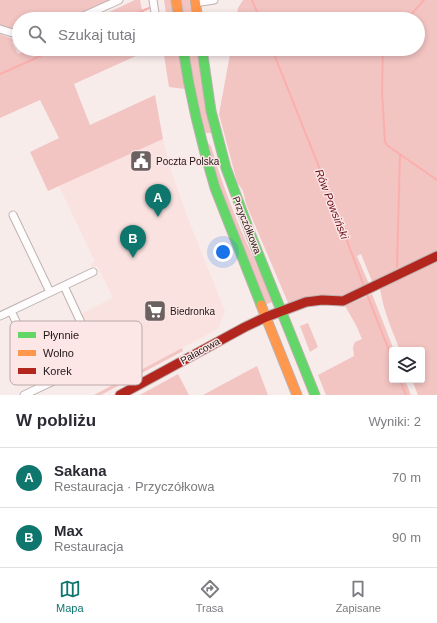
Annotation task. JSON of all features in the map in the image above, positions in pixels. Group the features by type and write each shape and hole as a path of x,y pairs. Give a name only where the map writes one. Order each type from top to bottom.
{"main road":[{"path":"176,0 178,12"},
{"path":"195,2 197,12"},
{"name":"Przyczółkowa","path":"184,56 200,140 217,194 297,395"},
{"name":"Przyczółkowa","path":"203,56 211,111 220,150 233,189 315,395"},
{"path":"200,140 208,138 214,140 220,150"},
{"name":"Pałacowa","path":"142,383 266,317 314,301 343,301 437,256"},
{"name":"Pałacowa","path":"120,395 138,385"}],"street":[{"path":"92,12 119,0"},
{"path":"153,0 155,12"},
{"path":"195,2 214,0"},
{"path":"0,29 12,33"},
{"path":"13,216 50,292"},
{"path":"0,316 93,272"},
{"path":"64,286 80,321"},
{"path":"10,311 15,321"},
{"path":"24,395 44,385"}],"shaded area":[{"path":"0,0 112,0 85,12 12,12 12,30 0,26"},
{"path":"135,0 140,0 143,12 109,12"},
{"path":"164,0 171,0 173,12 166,12"},
{"path":"181,0 189,0 192,12 182,12"},
{"path":"243,0 437,0 437,251 376,282 372,281 361,254 357,256 369,284 334,299 289,305 246,204 243,191 237,182 219,114 230,56 425,56 425,12 237,12"},
{"path":"0,34 12,38 12,56 136,56 74,84 90,125 155,95 163,139 48,191 30,152 59,138 40,100 0,118"},
{"path":"164,56 180,56 185,89 169,87"},
{"path":"189,56 198,56 212,133 202,133"},
{"path":"163,139 172,174 225,311 218,329 142,369 142,321 84,321 81,314 113,298 97,266 92,268 91,264 95,262 59,186"},
{"path":"208,143 211,146 224,187 240,228 273,302 266,304 225,204 206,144"},
{"path":"437,259 437,395 418,395 413,383 425,383 425,347 399,347 386,312 380,288"},
{"path":"372,294 393,347 389,347 389,383 406,383 411,395 326,395 318,375 354,356 353,347 355,342 362,339 345,306"},
{"path":"308,323 318,347 310,352 300,326"},
{"path":"182,348 183,351 142,373 142,369"},
{"path":"257,366 268,395 203,395"},
{"path":"178,374 189,395 140,395"},
{"path":"113,385 120,385 101,395 94,395"}],"waterway":[{"name":"Rów Powsiński","path":"252,0 257,12"},
{"path":"413,12 424,0"},
{"path":"140,12 149,8"},
{"path":"0,74 40,56"},
{"name":"Rów Powsiński","path":"275,56 364,286"},
{"path":"383,56 382,92 385,142 388,146 437,180"},
{"path":"397,267 400,154"},
{"name":"Rów Powsiński","path":"366,292 389,350"},
{"name":"Rów Powsiński","path":"401,383 406,395"}],"traffic: fast":[{"path":"184,56 196,119 215,188 261,305"},
{"path":"203,56 211,111 226,168 252,238 315,395"}],"traffic: slow":[{"path":"176,0 178,12"},
{"path":"195,0 197,12"},
{"path":"261,305 297,395"}],"traffic: jam":[{"path":"142,383 266,317 306,302 322,300 343,301 437,256"},
{"path":"120,395 138,385"}],"place":[{"name":"Poczta Polska","path":"141,161"},
{"name":"Sakana","path":"158,217"},
{"name":"Max","path":"133,258"},
{"name":"Biedronka","path":"155,311"}]}
